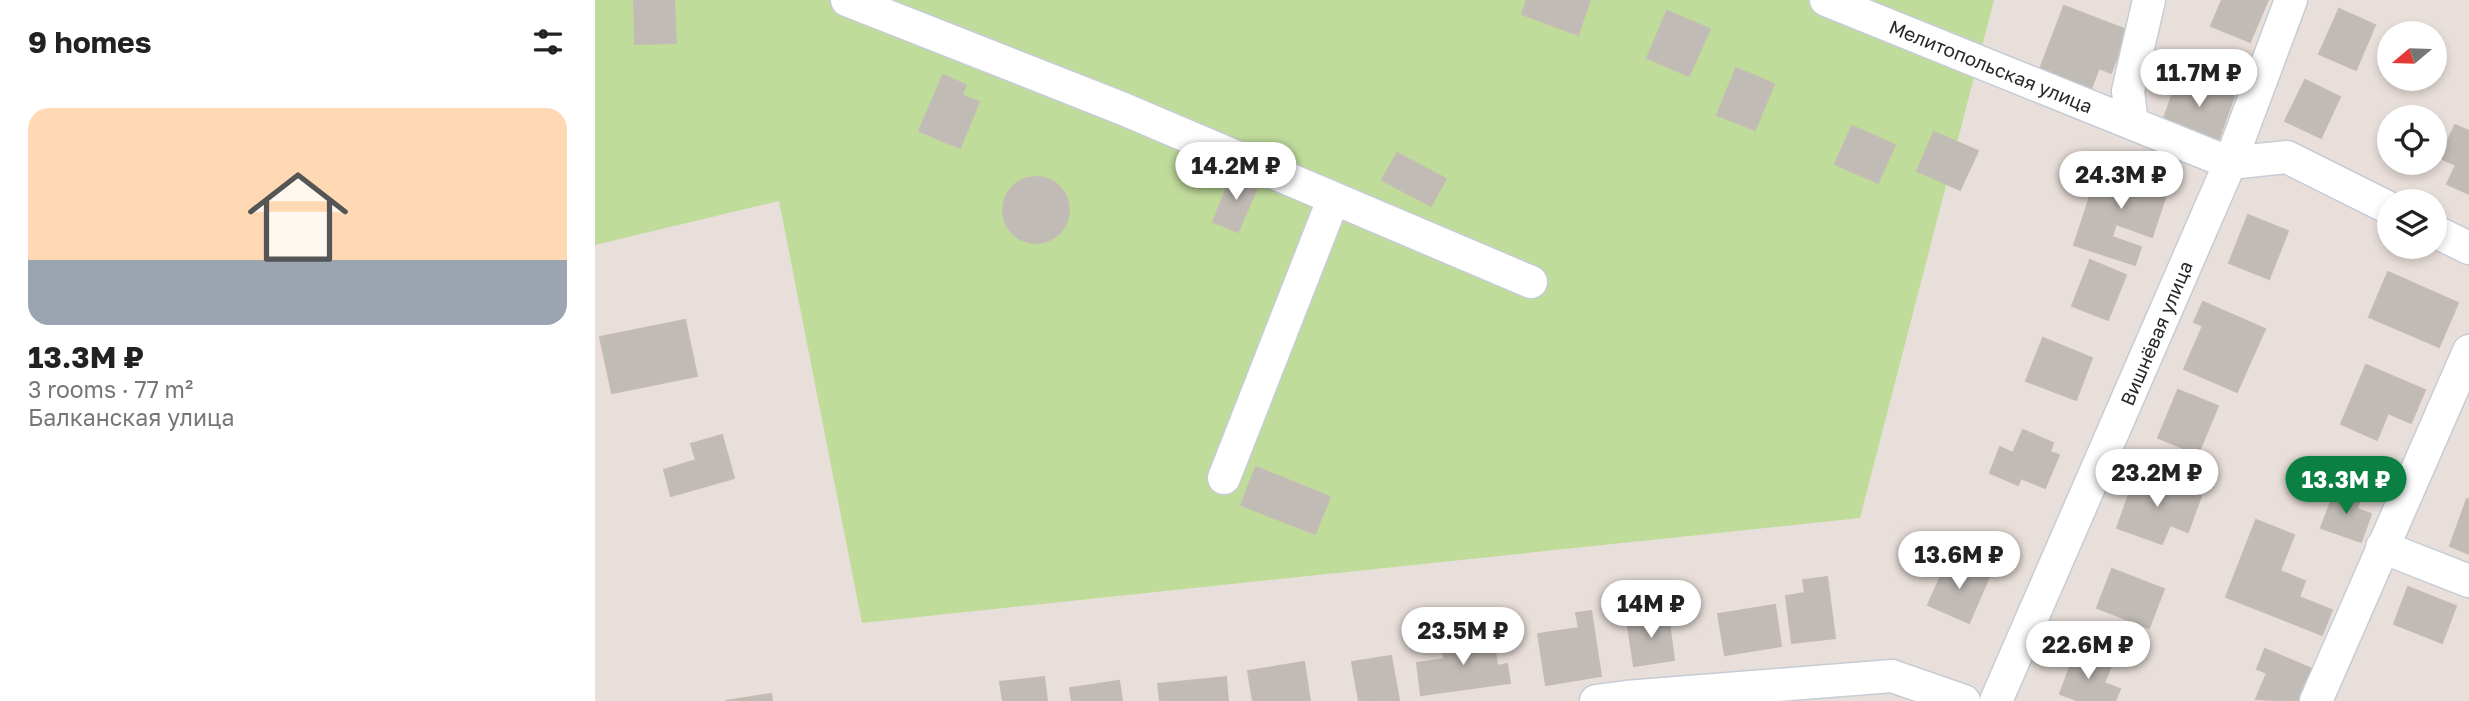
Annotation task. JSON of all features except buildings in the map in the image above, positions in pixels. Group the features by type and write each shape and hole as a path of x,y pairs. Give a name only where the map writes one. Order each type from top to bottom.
{"street":[{"path":"846,0 1121,108 1531,282"},
{"name":"Мелитопольская улица","path":"1826,0 2230,163 2287,157 2377,202"},
{"path":"2132,123 2128,91 2149,0"},
{"name":"Вишнёвая улица","path":"1996,701 2230,163 2291,0"},
{"path":"1224,478 1333,200"},
{"path":"2447,237 2469,248"},
{"path":"2316,701 2469,351"},
{"path":"2382,547 2469,580"},
{"path":"1596,701 1626,696 1892,676 1964,701"}],"green space":[{"path":"595,0 1994,0 1860,518 862,623 779,201 595,245"}]}
